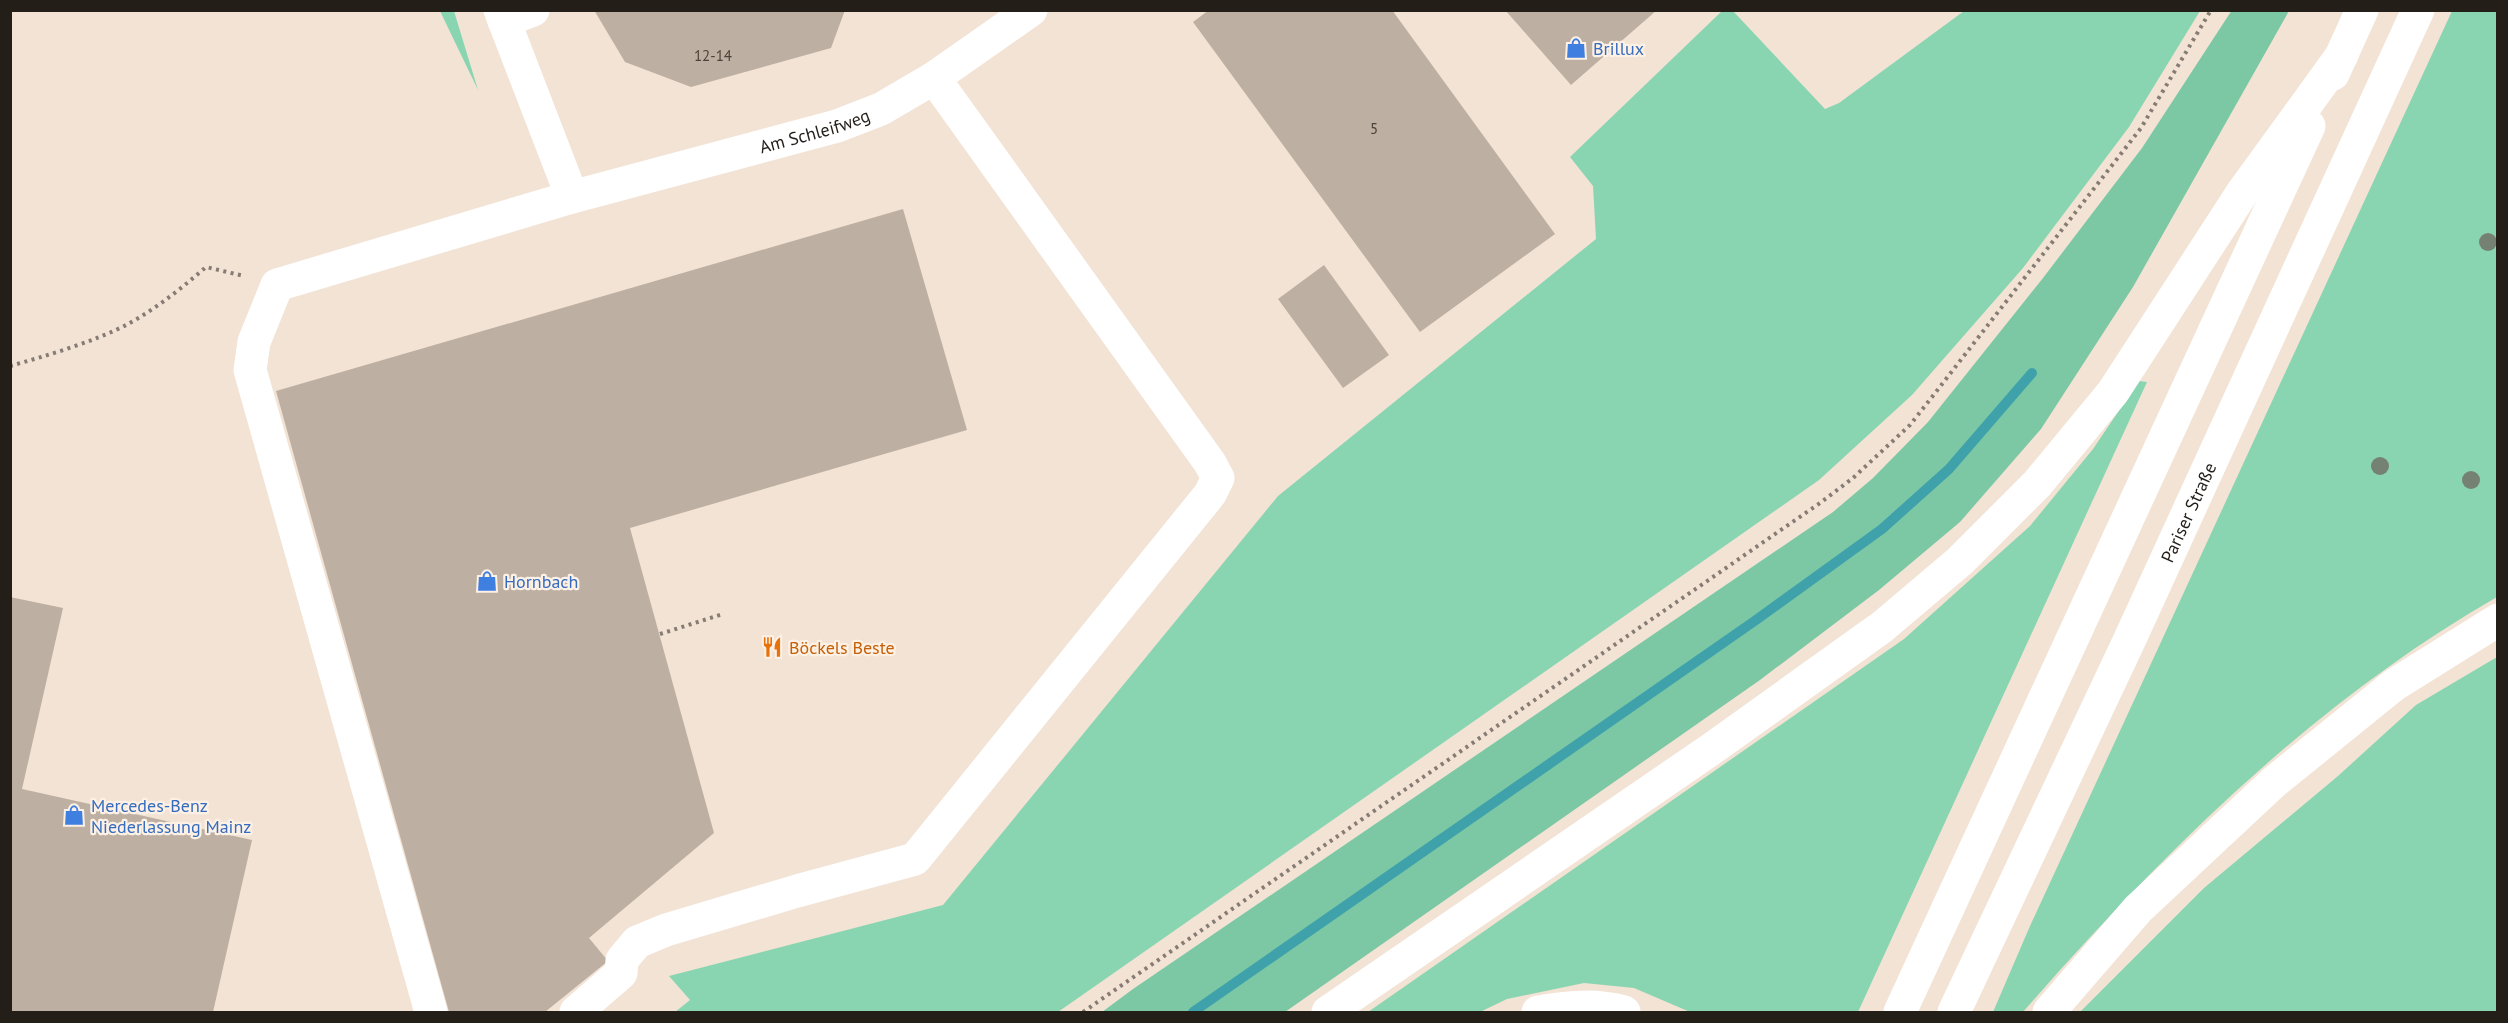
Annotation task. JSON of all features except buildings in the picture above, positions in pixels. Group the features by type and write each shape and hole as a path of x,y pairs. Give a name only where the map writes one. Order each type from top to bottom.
{"main road":[{"name":"Am Schleifweg","path":"277,285 572,197 837,126 881,109 934,78 1030,10"},
{"path":"1900,1012 2167,428 2362,10"},
{"name":"Pariser Straße","path":"1954,1012 2134,630 2418,10"},
{"path":"512,14 572,197"},
{"path":"1328,1012 1882,627 1960,561 2037,484 2113,392 2242,193 2342,55"},
{"path":"576,1012 621,973 622,960 637,942 666,930 797,891 915,860 1210,494 1218,478 1210,462 934,78"},
{"path":"277,285 246,355 431,1012"},
{"path":"2049,1012 2138,909 2274,782 2394,684 2498,620"},
{"path":"1538,1012 1569,1006 1624,1012"}],"path":[{"path":"1083,1012 1853,478 1915,418 2134,137 2211,10"},
{"path":"10,366 47,356 127,324 171,297 206,267 277,285"},
{"path":"660,634 723,614"}],"green space":[{"path":"2232,10 2289,11 2133,287 2041,429 1960,522 1879,590 1760,680 1285,1012 1102,1012 1833,512 1873,478 1928,422 2043,278 2142,148"},
{"path":"440,11 454,11 478,90"},
{"path":"1722,11 1733,11 1825,109 1839,103 1964,11 2200,11 2129,127 2023,268 1912,395 1819,480 1058,1012 675,1012 690,1000 669,976 943,905 1278,496 1596,239 1593,186 1570,157"},
{"path":"2452,11 2497,11 2497,597 2430,638 2365,684 2243,785 2130,895 2023,1012 1993,1012 2030,926"},
{"path":"2139,381 2147,382 1858,1012 1690,1012 1634,988 1584,983 1507,999 1480,1012 1368,1012 1904,639 2030,526 2093,449"},
{"path":"2497,657 2497,1012 2080,1012 2204,888 2338,776 2416,705"}],"waterway":[{"path":"1193,1012 1756,620 1882,529 1949,469 2032,373"}],"place":[{"name":"Brillux","path":"1576,48"},
{"name":"Hornbach","path":"487,581"},
{"name":"Böckels Beste","path":"772,647"},
{"name":"Mercedes-Benz Niederlassung Mainz","path":"74,815"}]}
